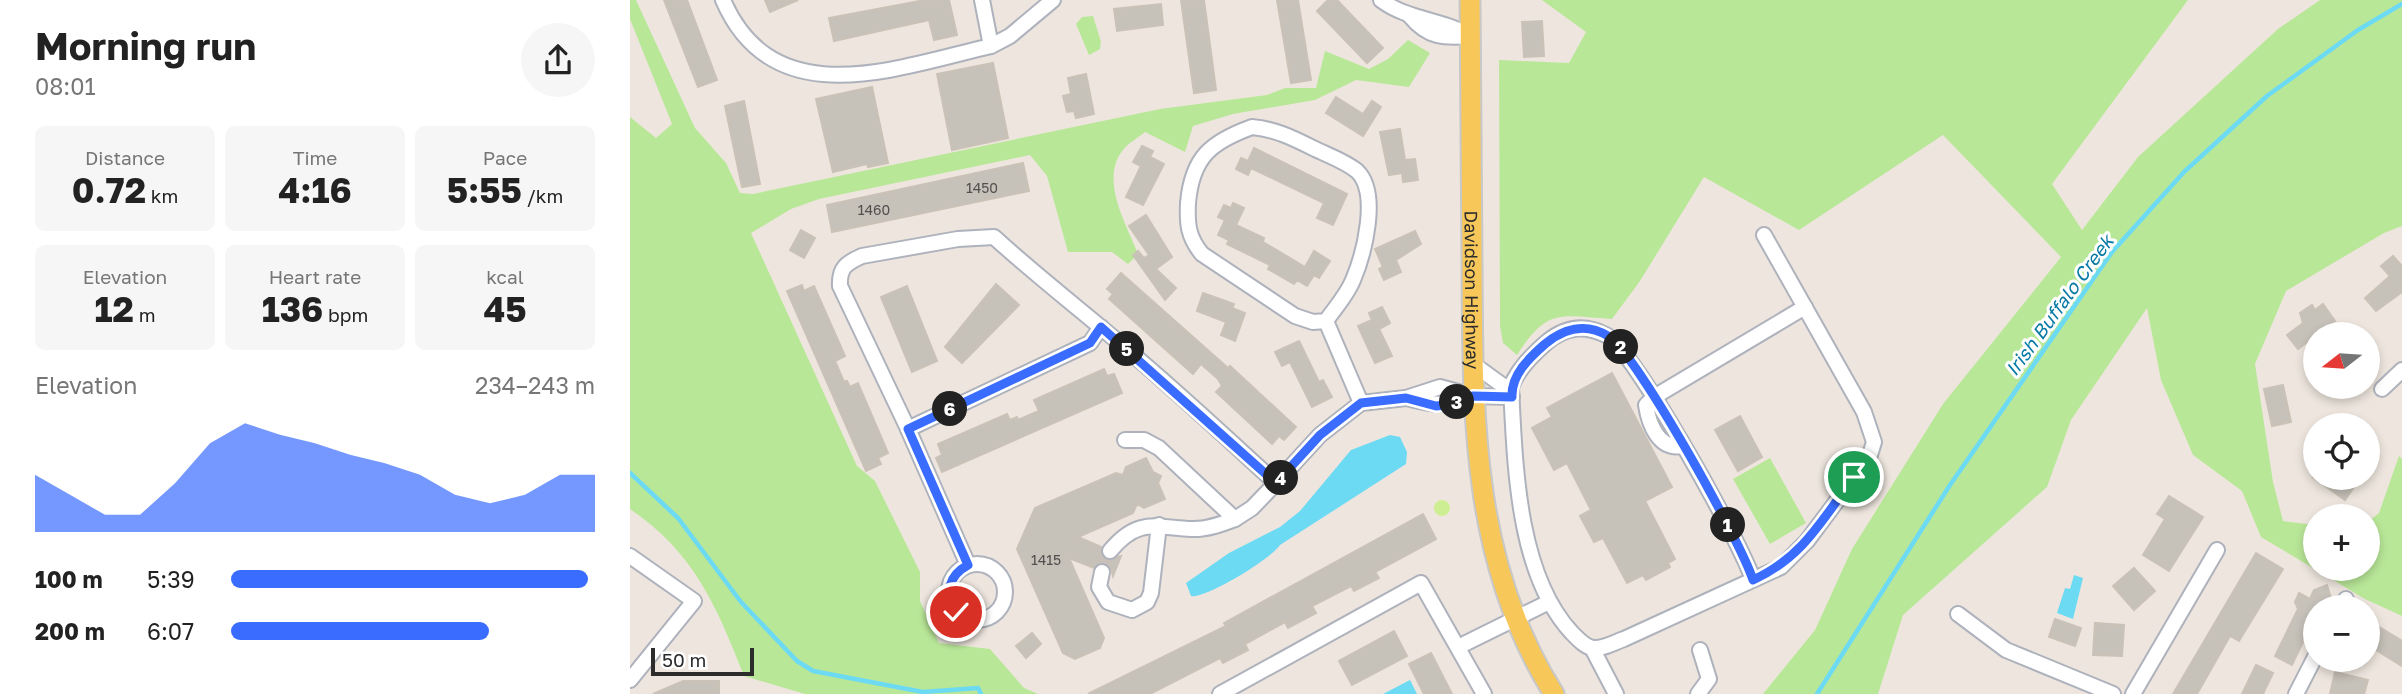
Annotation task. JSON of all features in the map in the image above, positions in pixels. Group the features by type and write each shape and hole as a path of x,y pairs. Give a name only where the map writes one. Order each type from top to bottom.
{"main road":[{"name":"Davidson Highway","path":"1470,0 1473,396 1477,465 1486,522 1502,579 1517,617 1555,694"}],"street":[{"path":"723,0 731,20 758,51 768,59 812,75 861,73 991,46 1010,36 1053,0"},
{"path":"982,0 991,46"},
{"path":"1381,0 1410,16 1427,33 1437,36 1470,36"},
{"path":"1252,127 1280,133 1357,172 1366,187 1370,214 1360,261 1345,295 1326,320 1312,322 1295,316 1202,254 1192,241 1187,220 1193,172 1204,155 1224,137 1252,127"},
{"path":"1592,648 1624,639 1781,567 1807,541 1869,458 1874,442 1864,412 1764,235"},
{"path":"968,565 908,429 840,286 839,274 847,263 862,256 958,239 994,237 1101,327 1276,483"},
{"path":"1654,397 1805,307"},
{"path":"1326,320 1361,403"},
{"path":"908,429 1090,343 1101,327"},
{"path":"1616,694 1592,648 1581,642 1557,616 1549,602 1530,545 1520,491 1512,392 1514,378 1537,351 1559,333 1572,328 1586,328 1607,335 1622,348 1654,397 1741,548 1753,580"},
{"path":"1473,364 1512,392"},
{"path":"2382,389 2402,370"},
{"path":"1110,551 1136,527 1159,525 1194,529 1235,519 1251,508 1320,435 1361,403 1406,398 1440,387 1473,396 1512,392"},
{"path":"1125,440 1144,440 1159,448 1235,519"},
{"path":"1102,572 1099,587 1108,603 1132,610 1147,602 1151,593 1159,525"},
{"path":"2133,694 2217,550"},
{"path":"630,556 694,601 630,680"},
{"path":"968,565 985,565 998,573 1004,586 1004,601 996,613 983,620 968,620 956,612 949,598 949,584 957,571 968,565"},
{"path":"1220,694 1421,583 1484,694"},
{"path":"1458,647 1549,602"},
{"path":"1958,614 2006,650 2113,694"},
{"path":"1698,694 1709,679 1700,650"},
{"path":"2296,694 2307,672"}],"green space":[{"path":"630,0 636,0 695,128 726,163 740,193 753,194 1160,109 1267,95 1285,88 1316,88 1325,51 1369,69 1388,59 1408,40 1430,53 1409,87 1356,80 1315,100 1233,114 1193,126 1185,152 1145,132 1123,150 1116,162 1114,175 1117,202 1138,254 1128,264 1112,252 1068,252 1047,176 1030,155 819,199 791,209 751,233 857,466 875,481 920,572 920,601 939,643 990,649 1024,688 1038,694 805,694 744,676 724,627 701,583 671,544 630,509 630,117 656,138 672,124 630,19"},
{"path":"1542,0 2188,0 2052,184 2082,230 2138,157 2278,29 2320,0 2402,0 2402,226 2384,233 2286,291 2255,364 2273,482 2283,521 2303,524 2303,562 2261,537 2242,491 2193,455 2161,380 2147,308 2071,420 2047,487 1903,615 1878,694 1763,694 1815,630 1852,549 1943,404 2061,257 1943,135 1799,230 1704,177 1640,281 1612,319 1567,316 1557,318 1538,329 1517,355 1503,343 1500,326 1499,60 1569,63 1586,32"},
{"path":"1093,16 1101,42 1100,49 1089,55 1076,24 1082,17"},
{"path":"2399,456 2402,459 2402,616 2380,606 2380,595 2358,595 2335,581 2380,581 2380,510"},
{"path":"1770,458 1806,523 1770,544 1733,479"},
{"path":"1439,500 1445,500 1450,508 1448,514 1439,516 1434,511 1434,505"}],"water":[{"path":"1390,435 1400,437 1407,452 1406,464 1280,545 1265,559 1238,576 1210,591 1191,596 1186,583 1229,553 1280,527 1300,511 1351,450"},
{"path":"2074,575 2083,578 2073,619 2057,613 2065,588 2070,589"},
{"path":"1410,680 1417,694 1383,694"}],"building":[{"path":"664,0 687,0 717,80 698,87"},
{"path":"765,0 798,0 770,12"},
{"path":"925,0 949,0 957,35 934,40 929,20 834,41 829,18"},
{"path":"1181,0 1204,0 1216,90 1194,93"},
{"path":"1277,0 1298,0 1311,80 1291,83"},
{"path":"1328,0 1337,0 1383,48 1367,63 1317,11"},
{"path":"1161,4 1163,25 1117,31 1114,9"},
{"path":"1542,21 1544,56 1524,57 1522,22"},
{"path":"993,63 1008,138 952,150 937,74"},
{"path":"1086,74 1094,114 1076,118 1074,111 1067,112 1063,96 1071,94 1068,78"},
{"path":"872,87 888,163 868,167 867,164 833,172 816,99"},
{"path":"1336,97 1363,114 1372,101 1381,107 1363,136 1326,113"},
{"path":"744,101 760,184 742,187 725,106"},
{"path":"1400,129 1405,160 1415,159 1418,180 1403,182 1402,173 1389,175 1380,132"},
{"path":"1142,146 1153,151 1150,157 1164,164 1143,205 1126,197 1141,166 1133,162"},
{"path":"1254,148 1347,194 1333,225 1317,218 1324,203 1251,168 1248,175 1236,169 1241,158 1248,161"},
{"path":"1023,163 1029,191 832,232 827,205"},
{"path":"1233,203 1244,208 1236,225 1264,238 1263,242 1305,267 1314,251 1330,261 1319,278 1314,275 1307,286 1297,280 1294,284 1268,269 1270,265 1227,244 1229,240 1218,235 1225,220 1218,217 1224,205 1231,208"},
{"path":"1146,215 1172,257 1156,269 1176,288 1165,300 1133,255 1138,251 1144,258 1149,255 1129,226"},
{"path":"801,230 815,238 804,258 790,250"},
{"path":"1415,231 1421,244 1396,260 1401,272 1384,280 1379,269 1383,267 1375,249"},
{"path":"2393,256 2402,266 2402,292 2376,311 2365,298 2390,276 2381,266"},
{"path":"1121,273 1228,368 1230,366 1296,427 1284,440 1279,436 1272,444 1216,392 1222,386 1218,379 1201,364 1193,374 1109,299 1113,294 1107,289"},
{"path":"996,284 1019,305 962,363 945,347"},
{"path":"802,285 804,291 814,286 845,356 835,361 844,382 847,381 850,387 858,383 888,453 878,458 881,464 866,471 787,291"},
{"path":"907,286 937,361 912,372 881,297"},
{"path":"1203,293 1234,304 1232,308 1245,313 1235,341 1221,335 1226,322 1197,311"},
{"path":"2323,304 2335,321 2303,323 2300,313 2312,305 2315,310"},
{"path":"1382,307 1390,323 1379,329 1392,356 1375,363 1358,326 1372,320 1369,313"},
{"path":"2303,323 2303,345 2298,349 2287,335"},
{"path":"1299,341 1319,382 1323,380 1332,397 1312,407 1290,362 1282,366 1275,352"},
{"path":"1104,369 1107,376 1114,374 1122,393 942,472 936,458 942,455 938,444 1007,414 1010,420 1017,417 1018,420 1039,411 1034,400"},
{"path":"1612,373 1672,487 1645,501 1675,559 1668,563 1670,567 1646,580 1643,575 1627,583 1603,538 1594,542 1580,516 1591,510 1567,463 1554,470 1532,428 1552,417 1547,408"},
{"path":"2283,385 2291,422 2272,426 2264,389"},
{"path":"1740,416 1762,457 1738,471 1715,430"},
{"path":"1146,458 1153,472 1161,476 1158,483 1165,499 1144,508 1137,504 1133,513 1078,537 1101,547 1101,554 1107,560 1121,556 1113,576 1111,568 1105,563 1094,568 1069,558 1104,638 1100,648 1075,659 1063,653 1017,549 1035,508 1116,473 1123,475 1126,467"},
{"path":"2331,490 2352,490 2345,500"},
{"path":"2169,496 2203,517 2169,571 2143,555 2165,519 2157,514"},
{"path":"1423,514 1436,539 1375,572 1379,578 1354,591 1351,586 1312,606 1316,613 1288,628 1285,622 1245,644 1248,650 1223,663 1220,658 1150,694 1088,694 1226,626 1224,623"},
{"path":"2256,553 2283,569 2239,641 2230,636 2197,694 2173,694"},
{"path":"2134,568 2155,591 2134,610 2113,586"},
{"path":"2327,585 2330,595 2312,595 2314,590"},
{"path":"2299,593 2303,595 2303,642 2292,665 2275,656 2298,609 2295,602"},
{"path":"2055,619 2081,628 2075,646 2049,637"},
{"path":"2095,623 2124,625 2122,656 2093,655"},
{"path":"2380,627 2402,641 2402,666 2380,652"},
{"path":"1394,631 1407,656 1352,685 1339,661"},
{"path":"1032,633 1041,644 1026,658 1016,646"},
{"path":"1431,653 1452,694 1424,694 1409,664"},
{"path":"2256,665 2273,673 2263,694 2242,694"},
{"path":"2335,672 2368,680 2364,694 2330,694"},
{"path":"683,681 719,681 719,694 653,694"}],"waterway":[{"name":"Irish Buffalo Creek","path":"1817,694 1950,485 2112,252 2184,172 2267,96 2358,30 2402,4"},
{"path":"630,473 678,518 741,602 797,661 813,671 923,692 978,688 981,694"}],"tunnel":[{"path":"1102,572 1110,551"}],"route":[{"path":"956,612 949,598 949,584 957,571 968,565 908,429 1090,343 1101,327 1276,483 1320,435 1361,403 1377,399 1406,398 1436,406 1448,405 1473,396 1512,397 1514,378 1537,351 1559,333 1572,328 1586,328 1607,335 1622,348 1654,397 1747,559 1753,580 1781,567 1807,541 1854,477"}]}
